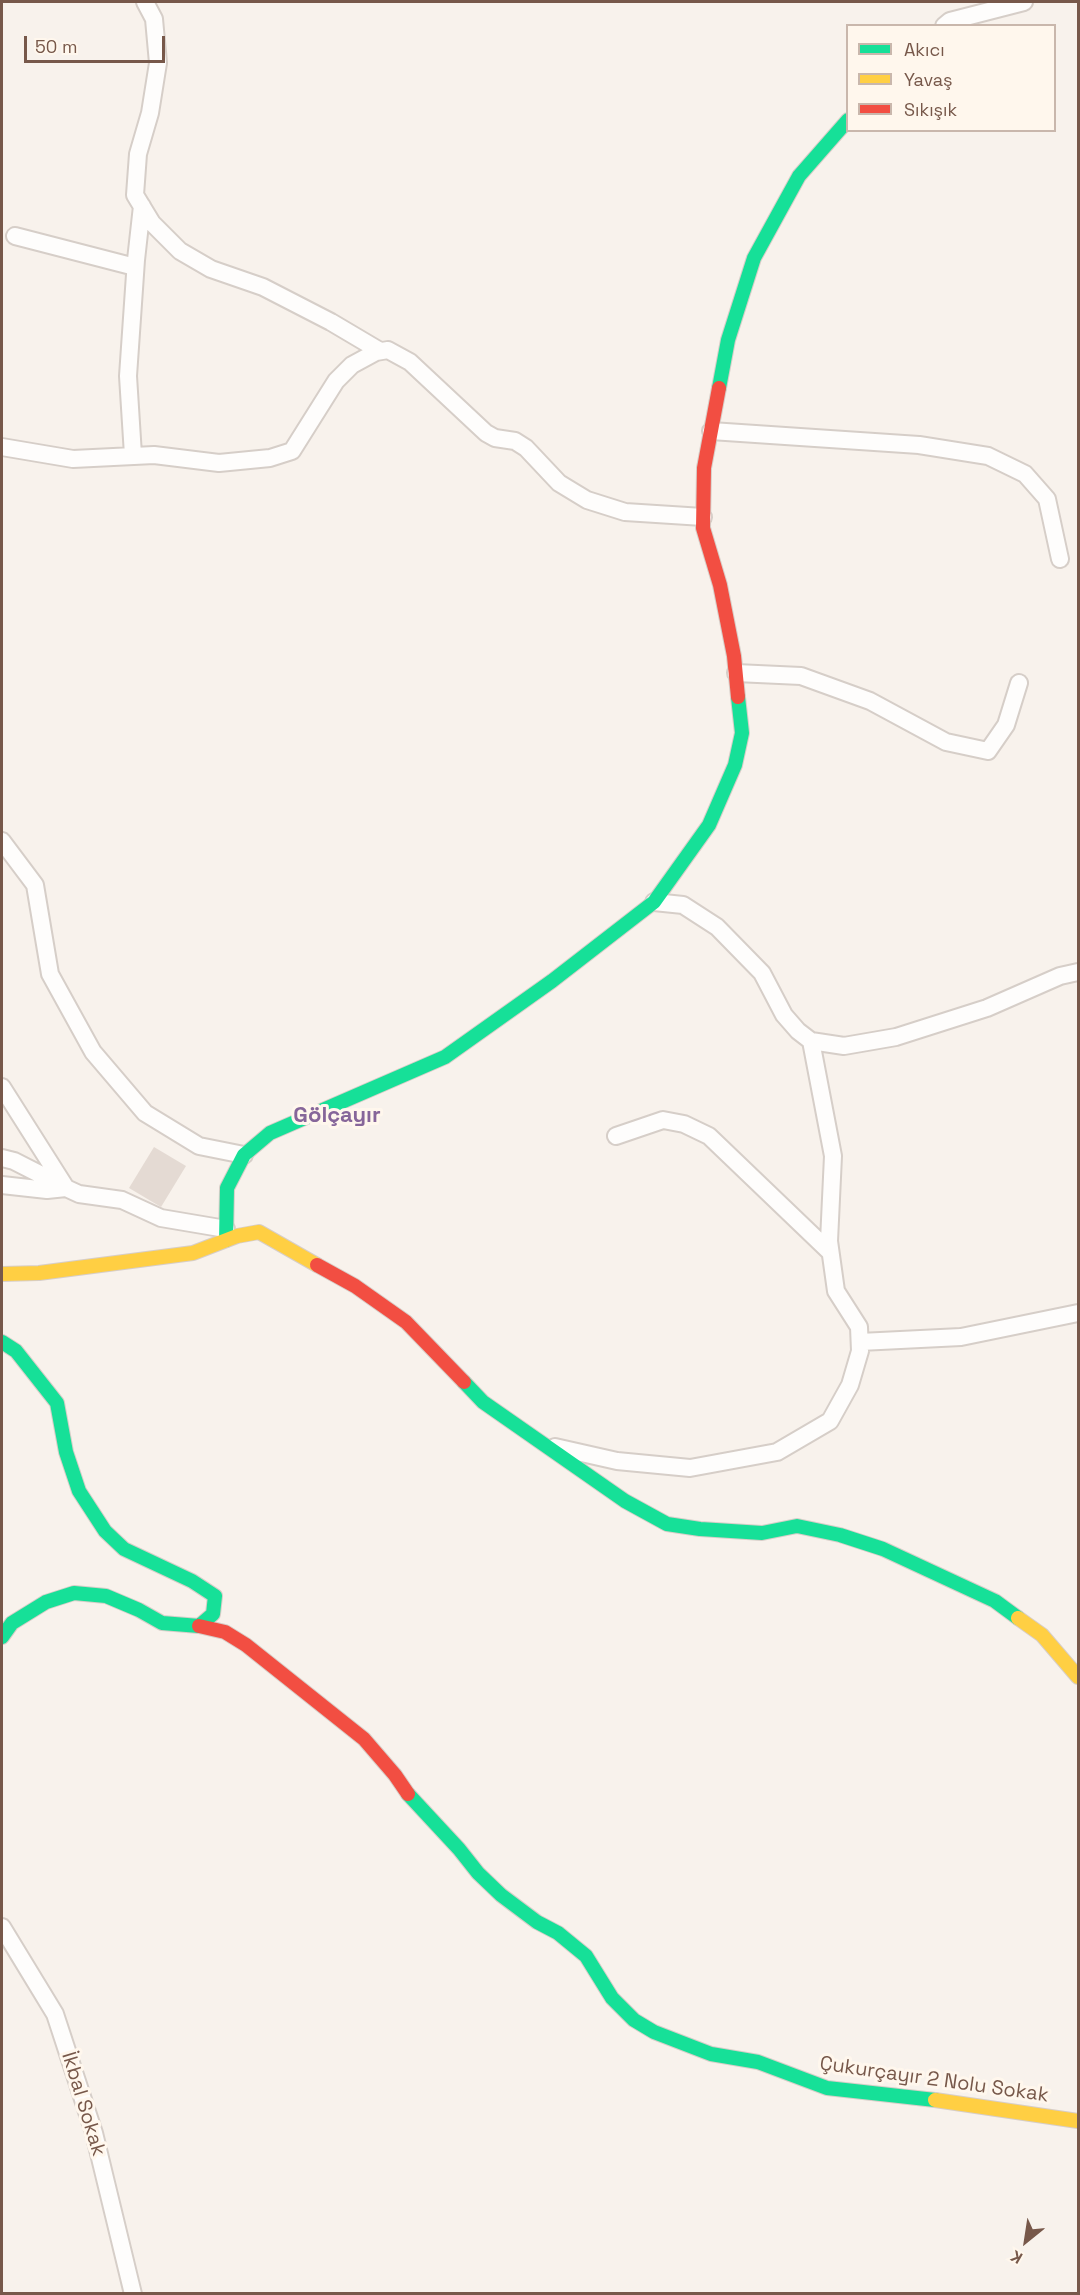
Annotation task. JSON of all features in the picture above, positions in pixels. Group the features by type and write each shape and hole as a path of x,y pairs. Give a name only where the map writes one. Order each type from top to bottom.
{"street":[{"path":"145,2 154,19 158,63 150,113 138,154 135,195 152,223 180,251 211,269 263,287 332,322 380,351"},
{"path":"946,24 950,21 1024,2"},
{"path":"226,1234 228,1188 244,1155 270,1133 445,1057 552,981 654,902 709,825 735,765 742,733 736,673 720,585 703,528 704,468 728,340 754,258 799,176 846,122"},
{"path":"133,455 128,376 135,267 142,207"},
{"path":"15,236 135,267"},
{"path":"2,447 73,459 154,455 219,463 270,458 292,451 336,381 352,365 380,351 388,350 410,362 486,433 495,438 515,441 526,448 560,483 587,500 625,512 703,517"},
{"path":"711,431 919,445 988,456 1024,474 1047,499 1060,559"},
{"path":"736,673 801,676 870,701 946,742 988,751 1006,725 1019,683"},
{"path":"2,841 34,885 50,974 93,1052 145,1113 199,1146 244,1155"},
{"path":"654,902 683,905 717,927 762,973 784,1015 798,1031 812,1041 844,1046 896,1037 987,1008 1060,976 1078,972"},
{"path":"543,1444 617,1461 690,1468 777,1452 830,1421 850,1385 860,1351 860,1342 859,1327 836,1291 829,1241 833,1156 812,1041"},
{"path":"2,1087 66,1188"},
{"path":"616,1136 663,1120 684,1124 709,1136 830,1252"},
{"path":"2,1158 14,1161 79,1194 122,1200 161,1218 226,1234 259,1232 355,1286 406,1322 483,1402 625,1501 667,1524 700,1530 762,1533 797,1527 840,1535 883,1549 995,1601 1042,1635 1078,1677"},
{"path":"2,1185 47,1190 66,1188"},
{"path":"2,1274 39,1273 193,1253 226,1234"},
{"path":"860,1342 961,1337 1078,1313"},
{"path":"2,1342 16,1351 57,1403 66,1452 79,1491 105,1531 124,1549 192,1581 215,1596 213,1614 199,1626"},
{"name":"Çukurçayır 2 Nolu Sokak","path":"2,1637 12,1623 46,1602 74,1593 106,1596 162,1623 199,1626 225,1632 246,1645 364,1739 395,1775 413,1802 459,1849 478,1873 501,1895 537,1922 558,1933 585,1956 612,1998 634,2020 654,2032 711,2054 758,2062 827,2088 971,2104 1078,2121"},
{"name":"İkbal Sokak","path":"2,1927 55,2014 94,2133 133,2294"}],"building":[{"path":"154,1147 186,1166 161,1207 129,1188"}],"traffic: fast":[{"path":"719,388 728,340 754,258 799,176 846,122"},
{"path":"226,1240 227,1188 244,1155 270,1133 445,1057 552,981 654,902 709,825 735,765 742,733 738,697"},
{"path":"2,1342 16,1351 57,1403 66,1452 79,1491 105,1531 124,1549 192,1581 215,1596 213,1614 199,1626 162,1623 106,1596 74,1593 46,1602 12,1623 2,1637"},
{"path":"464,1382 483,1402 625,1501 667,1524 700,1529 762,1533 797,1526 840,1535 883,1549 995,1601 1018,1618"},
{"path":"408,1794 478,1873 501,1895 537,1922 558,1933 586,1956 612,1998 634,2020 654,2032 711,2054 758,2062 827,2088 935,2100"}],"traffic: slow":[{"path":"2,1274 39,1273 193,1253 237,1236 259,1232 317,1265"},
{"path":"1018,1618 1042,1635 1078,1677"},
{"path":"935,2100 1078,2121"}],"traffic: jam":[{"path":"719,388 704,468 703,528 720,585 734,656 738,697"},
{"path":"317,1265 355,1286 406,1322 464,1382"},
{"path":"199,1626 225,1632 246,1645 364,1739 408,1794"}],"district":[{"name":"Gölçayır","path":"337,1116"}]}
